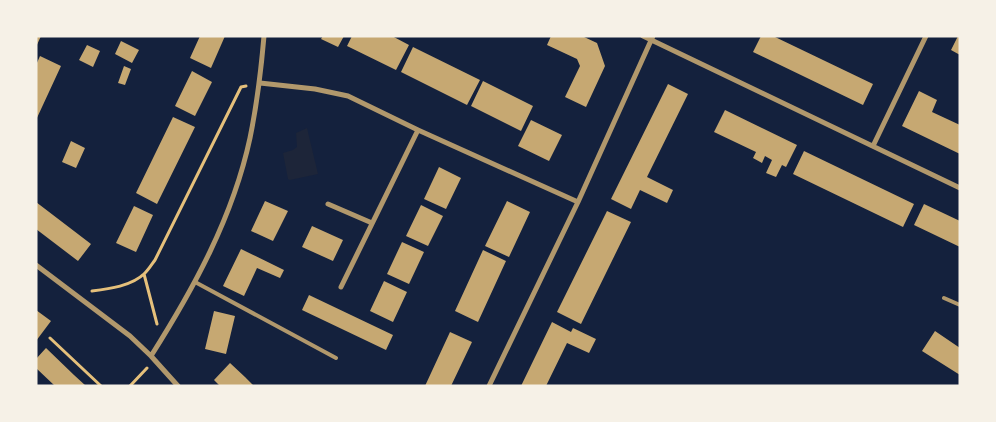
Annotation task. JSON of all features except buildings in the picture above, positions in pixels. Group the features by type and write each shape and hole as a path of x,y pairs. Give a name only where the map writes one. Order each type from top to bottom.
{"street":[{"path":"153,358 164,334 195,282 217,236 235,189 250,139 260,83 264,36"},
{"path":"644,36 652,38 960,188"},
{"path":"873,146 926,36"},
{"path":"490,386 578,202 652,38"},
{"path":"260,83 314,89 348,96 418,130 578,202"},
{"path":"341,287 418,130"},
{"path":"328,204 372,223"},
{"path":"36,265 130,336 178,386"}],"lane":[{"path":"195,282 336,358"},
{"path":"944,298 960,306"}],"path":[{"path":"74,293 108,289 133,281 144,274 155,260 241,87 260,83"},
{"path":"144,274 156,323 164,334"},
{"path":"50,338 101,386"},
{"path":"130,386 153,358"}],"shaded area":[{"path":"307,128 318,174 290,180 288,179 283,153 297,147 296,133"}]}
